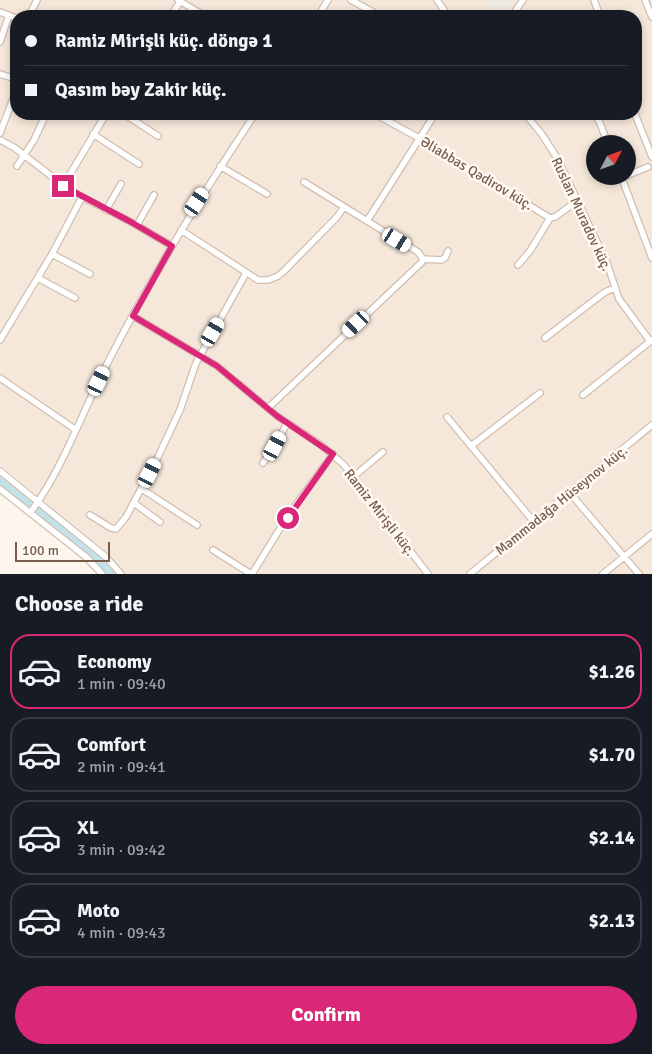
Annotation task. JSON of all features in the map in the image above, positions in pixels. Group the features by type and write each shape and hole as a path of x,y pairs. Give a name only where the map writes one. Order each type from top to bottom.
{"street":[{"path":"180,0 196,10"},
{"path":"351,0 369,10"},
{"path":"645,0 652,17"},
{"path":"0,12 9,16 0,42"},
{"path":"0,132 10,106"},
{"path":"17,166 34,140 43,120"},
{"path":"63,186 102,120"},
{"path":"133,120 158,136"},
{"path":"30,514 51,481 106,364 172,246 220,166 251,120"},
{"name":"Əliabbas Qədirov küç.","path":"386,120 550,218"},
{"path":"367,221 431,120"},
{"name":"Ruslan Muradov küç.","path":"530,120 553,151 607,263 623,307 651,340"},
{"path":"598,120 605,135"},
{"path":"637,120 652,157"},
{"path":"93,134 139,164"},
{"path":"0,140 24,155 63,186 137,225 172,246"},
{"path":"220,166 267,194"},
{"path":"636,172 648,167"},
{"path":"304,182 418,252 423,259"},
{"path":"106,210 121,184"},
{"path":"627,185 652,258"},
{"path":"137,225 154,195"},
{"path":"1,337 52,254 82,197"},
{"path":"518,264 530,251 550,218 555,217 577,200"},
{"path":"181,230 246,274 258,280 268,280 278,276 337,217 344,207"},
{"path":"423,259 442,260 445,258 448,250"},
{"path":"52,254 90,274"},
{"path":"268,408 419,266 423,259"},
{"path":"90,515 111,528 116,528 126,517 142,489 176,419 200,355 246,274"},
{"path":"38,278 75,298"},
{"path":"545,338 604,292 615,288"},
{"name":"Ramiz Mirişli küç.","path":"133,316 217,366 287,423 333,454 428,574"},
{"path":"583,395 651,340"},
{"path":"0,378 76,430"},
{"path":"471,446 540,392"},
{"path":"447,417 534,522"},
{"path":"263,463 275,446 287,423"},
{"name":"Məmmədağa Hüseynov küç.","path":"470,574 652,425"},
{"path":"353,477 383,452"},
{"path":"213,550 252,574 333,454"},
{"path":"0,471 106,557 121,574"},
{"path":"0,489 86,557 102,574"},
{"path":"142,489 197,525"},
{"path":"570,493 639,574"},
{"path":"134,504 160,522"},
{"path":"603,574 652,534"}],"shaded area":[{"path":"0,0 652,0 652,574 125,574 111,556 0,465"},
{"path":"487,0 516,0 501,10 493,10"}],"waterway":[{"path":"0,481 92,553 111,574"}],"route":[{"path":"63,186 172,246 133,316 217,366 277,416 333,454 288,518"}]}
